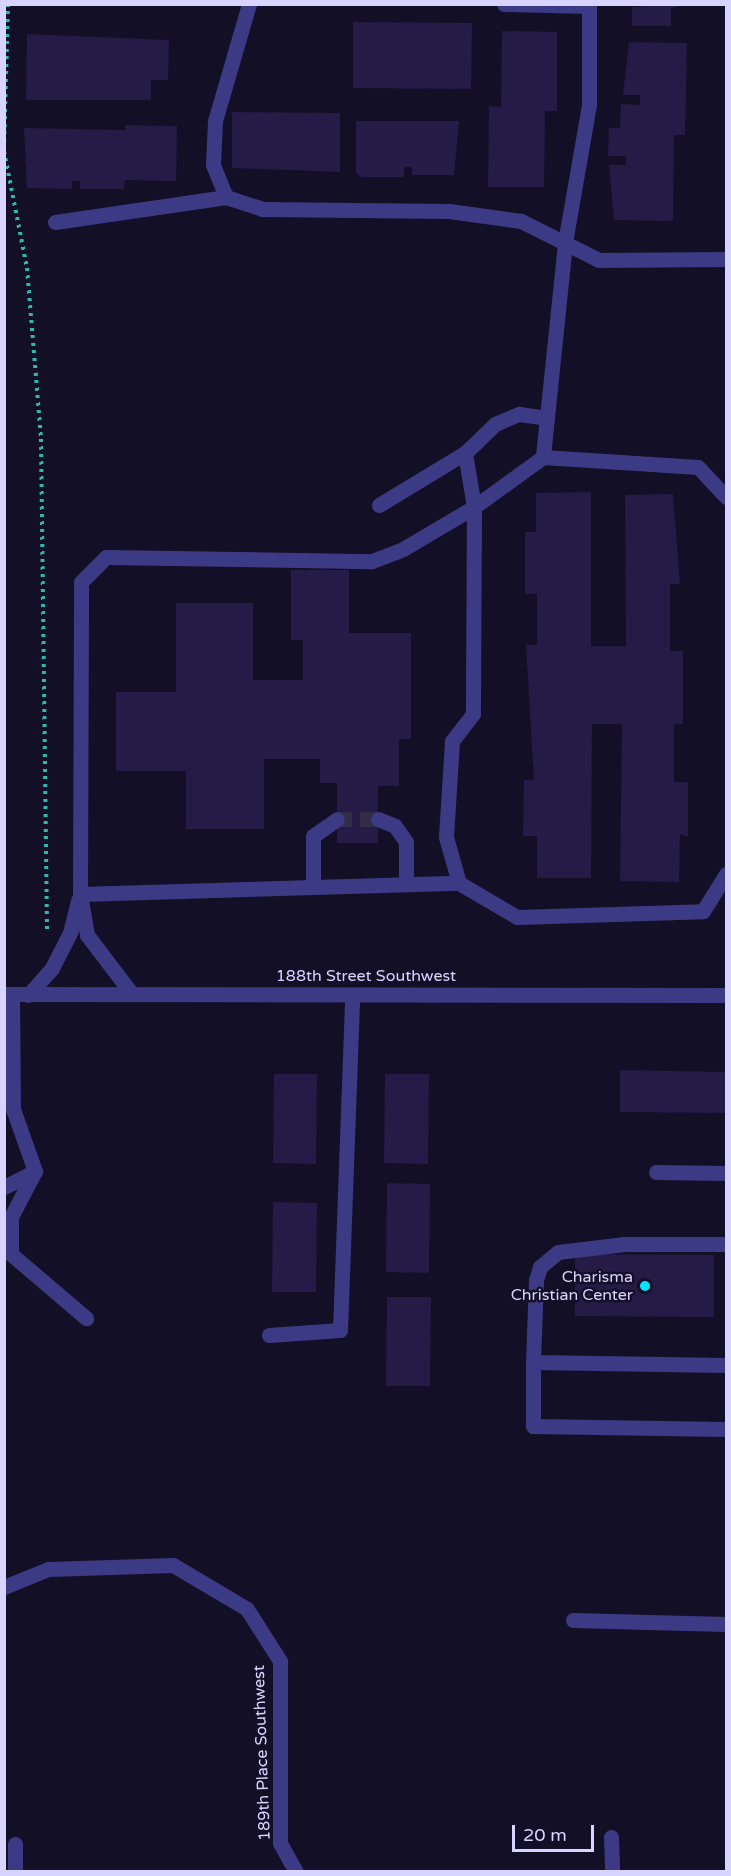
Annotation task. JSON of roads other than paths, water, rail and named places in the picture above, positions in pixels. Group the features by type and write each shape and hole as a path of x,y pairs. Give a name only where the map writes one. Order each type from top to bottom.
{"street":[{"path":"226,197 213,164 215,122 249,4"},
{"path":"504,4 589,5 589,105 565,243 543,457"},
{"path":"55,222 226,197 262,209 449,211 521,221 599,260 726,259"},
{"path":"379,505 465,453 495,424 519,414 548,417"},
{"path":"459,883 446,837 452,741 473,714 474,507 465,453"},
{"path":"132,994 87,935 80,894 81,582 106,557 372,561 403,549 474,507 543,457 698,467 726,497"},
{"path":"313,887 313,836 337,819"},
{"path":"378,819 395,826 406,842 406,884"},
{"path":"80,894 459,883 517,917 703,911 726,874"},
{"path":"28,994 52,968 70,933 80,894"},
{"path":"8,994 13,1109 35,1171 11,1218 11,1254 86,1318"},
{"name":"188th Street Southwest","path":"8,994 726,995"},
{"path":"269,1335 340,1330 352,994"},
{"path":"4,1187 35,1171"},
{"path":"656,1172 726,1173"},
{"path":"726,1244 625,1244 558,1252 540,1267 536,1280 533,1362 533,1426 726,1429"},
{"path":"533,1362 726,1365"},
{"name":"189th Place Southwest","path":"4,1587 48,1569 173,1565 247,1609 280,1661 280,1843 296,1872"},
{"path":"573,1620 726,1624"},
{"path":"611,1838 612,1872"},
{"path":"15,1844 15,1872"}],"tunnel":[{"path":"337,819 378,819"}],"place":[{"name":"Charisma Christian Center","path":"645,1286"}]}
